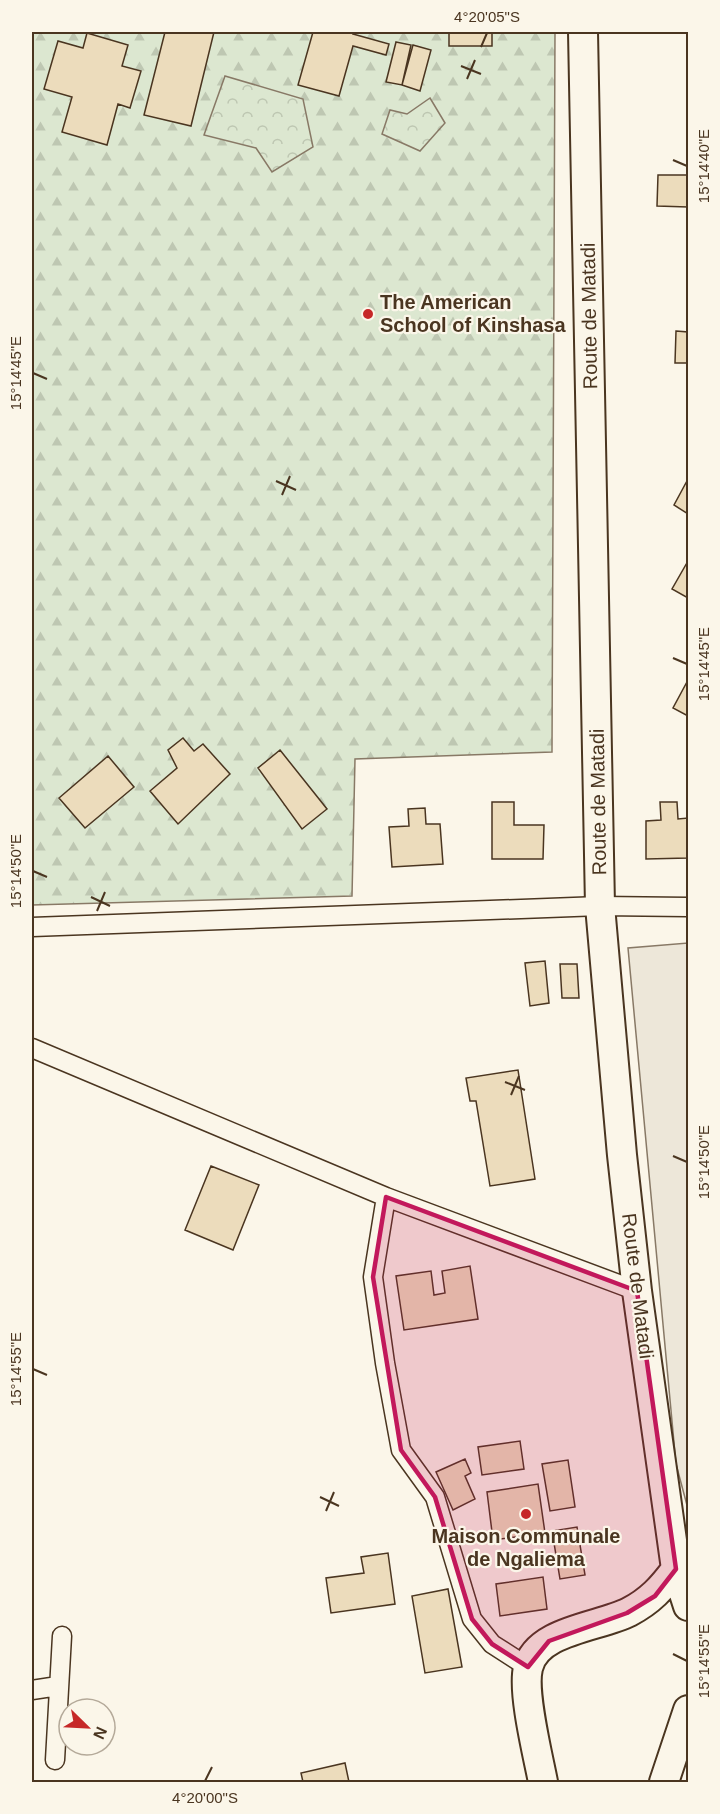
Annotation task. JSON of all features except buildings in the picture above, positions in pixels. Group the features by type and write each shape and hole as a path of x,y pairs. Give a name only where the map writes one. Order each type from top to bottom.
{"main road":[{"name":"Route de Matadi","path":"583,32 600,906 622,1155 637,1291 676,1569 688,1606"},
{"path":"543,1782 527,1687 528,1667 536,1652 549,1641 627,1613 655,1596 676,1569"},
{"path":"664,1782 688,1710"}],"street":[{"path":"32,927 600,906 688,907"},
{"path":"32,1048 386,1197 637,1291"},
{"path":"386,1197 373,1277 385,1363 401,1450 435,1497 472,1619 492,1644 528,1667"},
{"path":"55,1760 62,1636"},
{"path":"32,1690 58,1686"}],"highlighted area":[{"path":"386,1197 637,1291 676,1569 655,1596 627,1613 549,1641 528,1667 492,1644 472,1619 435,1497 401,1450 373,1277"}],"green space":[{"path":"32,32 555,32 552,752 355,759 352,896 32,905"},
{"path":"225,76 303,99 313,147 272,172 256,148 204,135"},
{"path":"430,98 445,123 420,151 382,134 390,110 407,114"}],"shaded area":[{"path":"688,943 688,1509 676,1464 628,948"}],"place":[{"name":"The American School of Kinshasa","path":"368,314"},
{"name":"Maison Communale de Ngaliema","path":"526,1514"}]}
